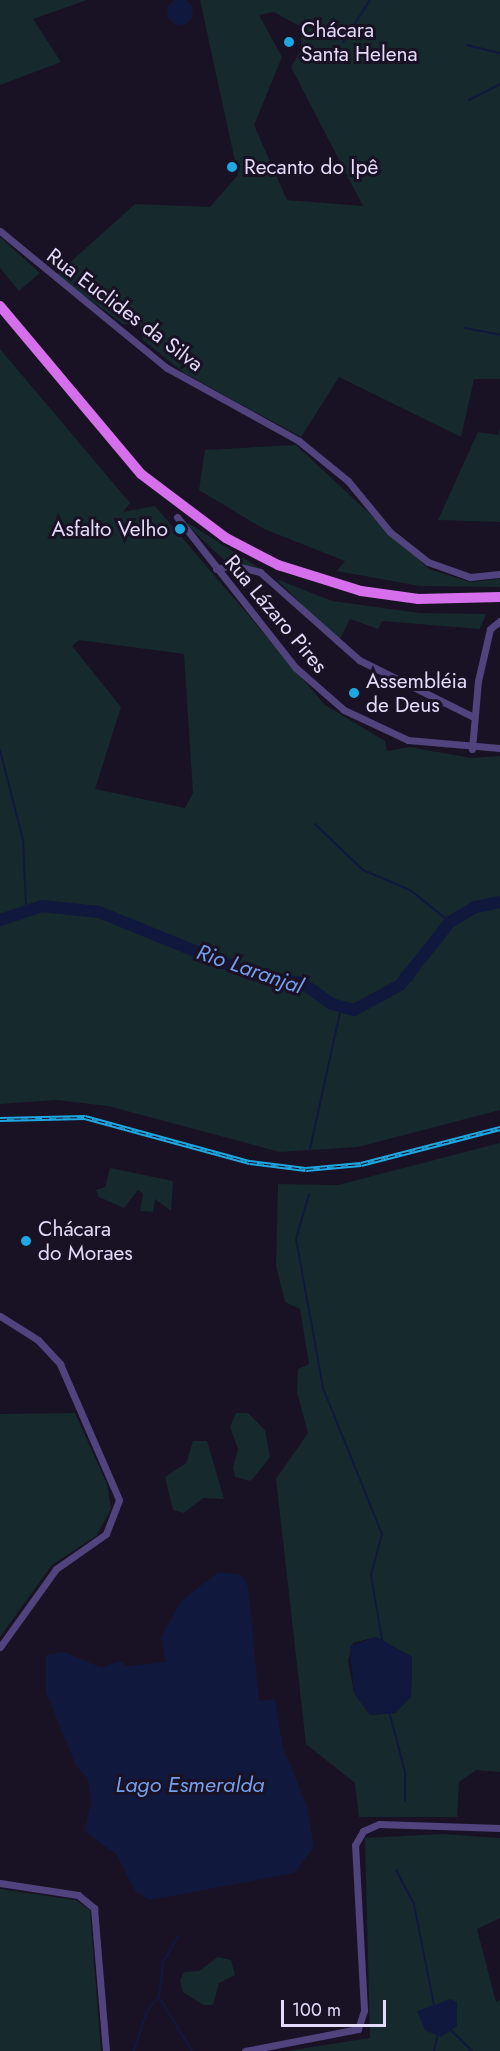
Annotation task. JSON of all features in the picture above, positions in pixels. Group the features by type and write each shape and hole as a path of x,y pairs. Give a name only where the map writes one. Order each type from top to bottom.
{"main road":[{"path":"0,306 141,474 226,538 278,565 361,591 447,600 500,597"}],"street":[{"name":"Rua Euclides da Silva","path":"0,231 167,368 299,441 348,481 390,532 429,562 470,577 500,574"},
{"name":"Rua Lázaro Pires","path":"177,518 296,668 344,710 408,740 472,749 500,748"},
{"path":"216,569 232,565 260,573 359,660 472,716"},
{"path":"472,749 472,716 490,629 499,621"},
{"path":"0,1317 38,1340 60,1364 119,1500 106,1534 56,1569 0,1647"},
{"path":"245,2051 344,2036 358,2029 364,2010 355,1845 363,1831 379,1824 500,1828"},
{"path":"0,1883 78,1895 91,1902 98,1916 106,2051"}],"green space":[{"path":"0,0 87,0 33,19 61,62 0,85"},
{"path":"200,0 500,0 500,379 474,379 461,437 339,377 301,437 184,373 143,340 139,324 123,324 56,275 135,204 210,207 238,175","holes":["274,12 301,27 301,50 291,67 363,206 287,200 254,125 282,57 259,15"]},
{"path":"0,237 40,273 19,291 0,268"},
{"path":"0,349 130,503 123,512 155,506 325,705 385,741 387,751 410,747 471,758 500,756 500,1110 358,1147 280,1152 108,1106 56,1100 0,1104","holes":["79,640 184,654 193,793 185,808 95,789 121,707 72,646"]},
{"path":"500,429 500,522 438,520 478,432 498,435"},
{"path":"296,445 429,569 470,582 500,579 500,587 420,586 337,571 345,561 264,529 199,490 205,450"},
{"path":"188,523 264,571 224,560 186,524"},
{"path":"276,579 332,601 420,613 486,614 480,629 382,621 378,629 350,619 339,641"},
{"path":"500,1143 500,1772 476,1770 459,1782 457,1817 359,1817 355,1783 306,1744 276,1479 308,1433 297,1392 298,1369 309,1364 300,1309 285,1302 276,1266 278,1184 338,1185","holes":["376,1637 412,1657 411,1697 395,1713 370,1715 354,1693 348,1661 353,1643"]},
{"path":"110,1168 173,1181 171,1211 155,1199 153,1212 140,1211 143,1194 138,1190 124,1208 99,1197 96,1190 105,1187"},
{"path":"75,1413 107,1484 111,1509 96,1536 52,1565 0,1637 0,1414"},
{"path":"236,1413 248,1413 265,1430 270,1457 251,1481 235,1477 233,1467 238,1449 230,1427"},
{"path":"193,1441 207,1441 224,1499 203,1498 184,1513 173,1510 165,1477 186,1463"},
{"path":"442,1834 500,1838 500,1918 477,1929 496,2002 500,2000 500,2051 286,2051 370,2038 365,1838"},
{"path":"0,1889 76,1900 90,1910 101,2051 0,2051"},
{"path":"218,1957 231,1960 235,1975 219,1983 213,2005 203,2005 183,1992 180,1981 184,1972 199,1971"}],"water":[{"path":"180,-1 189,3 193,12 189,21 180,25 171,21 167,12 171,3"},
{"path":"423,951 413,981 400,985 400,974"},
{"name":"Lago Esmeralda","path":"219,1572 242,1575 248,1587 259,1701 275,1699 283,1747 306,1804 314,1847 294,1873 150,1900 136,1892 116,1854 84,1831 91,1803 88,1779 76,1766 46,1692 46,1655 64,1652 102,1668 120,1661 127,1666 166,1662 161,1637 182,1600"},
{"path":"376,1637 412,1657 411,1697 395,1713 370,1715 354,1693 350,1646"},
{"path":"451,1999 457,2002 457,2026 441,2037 425,2030 417,2011"}],"waterway":[{"path":"343,42 370,0"},
{"path":"467,45 500,53"},
{"path":"469,100 500,84"},
{"path":"465,328 500,335"},
{"path":"0,750 23,840 26,907"},
{"path":"315,824 363,870 410,890 450,922"},
{"name":"Rio Laranjal","path":"0,920 42,906 99,912 254,975 302,983 332,1004 354,1010 400,985 450,922 475,907 500,902"},
{"path":"310,1149 341,1008"},
{"path":"309,1194 296,1239 323,1388 382,1534 371,1575 382,1640"},
{"path":"389,1711 405,1772 405,1801"},
{"path":"396,1870 414,1904 434,2005"},
{"path":"134,2051 146,2013 159,1996 163,1963 178,1936"},
{"path":"159,1997 192,2051"},
{"path":"451,2030 472,2051"},
{"path":"434,2051 438,2033"}],"railway":[{"path":"0,1119 85,1117 250,1162 306,1169 361,1164 500,1128"}],"place":[{"name":"Chácara Santa Helena","path":"289,42"},
{"name":"Recanto do Ipê","path":"232,167"},
{"name":"Asfalto Velho","path":"180,529"},
{"name":"Assembléia de Deus","path":"354,693"},
{"name":"Chácara do Moraes","path":"26,1241"}]}
